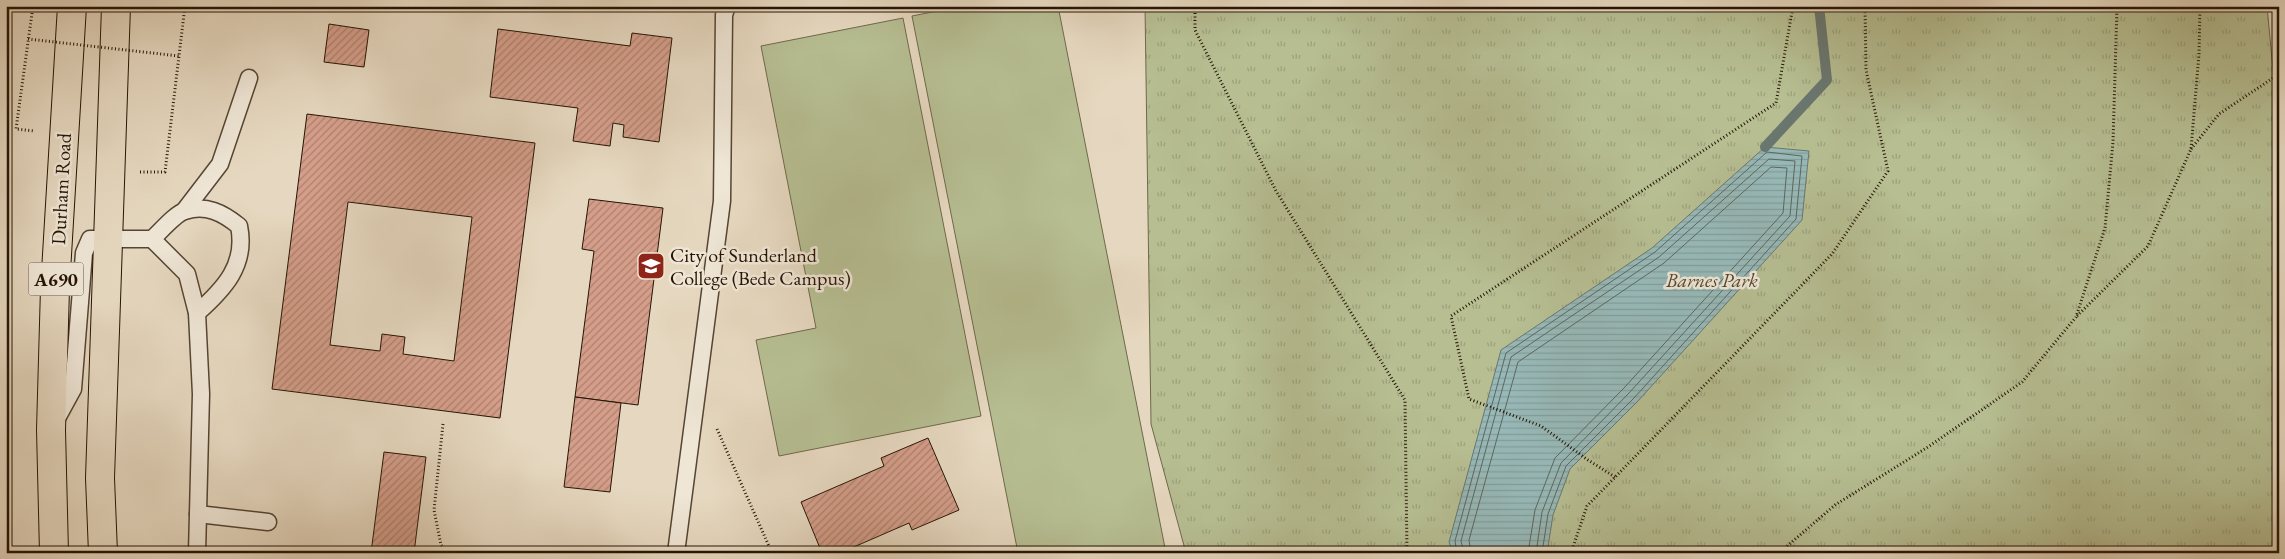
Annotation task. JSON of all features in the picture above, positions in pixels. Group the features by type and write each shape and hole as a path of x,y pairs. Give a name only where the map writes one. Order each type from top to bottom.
{"highway":[{"name":"Durham Road","path":"54,553 51,430 55,288 72,6"},
{"name":"A690","path":"102,553 100,478 116,6"}],"lane":[{"path":"676,553 722,201 724,15 727,6"},
{"path":"51,430 73,390 84,253 90,239 152,239 184,211 220,164 248,78"},
{"path":"184,211 206,208 224,213 239,226 242,242 237,265 216,296 197,313"},
{"path":"152,239 187,274 197,313 201,394 197,553"},
{"path":"198,514 268,522"}],"path":[{"path":"110,171 165,172 185,6"},
{"path":"1195,6 1195,30 1276,191 1405,400 1407,553"},
{"path":"1615,477 1540,426 1469,398 1451,316 1776,103 1793,6"},
{"path":"1571,553 1587,506 1832,254 1888,171 1866,70 1865,6"},
{"path":"2076,316 2105,228 2113,142 2117,6"},
{"path":"2191,149 2199,54 2200,6"},
{"path":"28,39 179,56"},
{"path":"1779,553 1835,505 1928,447 2022,382 2076,316 2148,246 2191,149 2219,114 2279,74"},
{"path":"698,385 772,553"},
{"path":"443,424 434,510 440,545 449,553"},
{"path":"788,553 814,549"}],"green space":[{"path":"963,6 1058,6 1166,553 1018,553 912,16"},
{"name":"Barnes Park","path":"1145,6 2267,6 2279,134 2279,553 1186,553 1151,424"},
{"path":"903,18 981,416 779,456 756,340 816,328 761,46"}],"water":[{"path":"1765,147 1809,151 1802,220 1638,401 1570,469 1553,515 1547,553 1453,553 1449,542 1501,350 1652,248"}],"building":[{"path":"329,24 369,30 364,67 324,62"},
{"path":"498,29 630,46 632,33 672,38 659,142 623,137 624,125 613,123 610,146 573,141 578,108 490,97"},
{"path":"307,114 535,143 500,418 272,389","holes":["348,202 472,217 454,361 403,354 405,337 382,334 380,351 330,345"]},
{"path":"589,199 663,208 638,405 575,397 594,251 582,249"},
{"path":"575,397 621,403 610,492 564,487"},
{"path":"928,438 959,510 912,530 909,523 840,553 822,553 801,502 884,466 881,458"},
{"path":"384,452 426,457 414,553 371,553"}],"waterway":[{"path":"1765,147 1827,80 1819,6"}],"place":[{"name":"City of Sunderland College (Bede Campus)","path":"651,266"}]}
